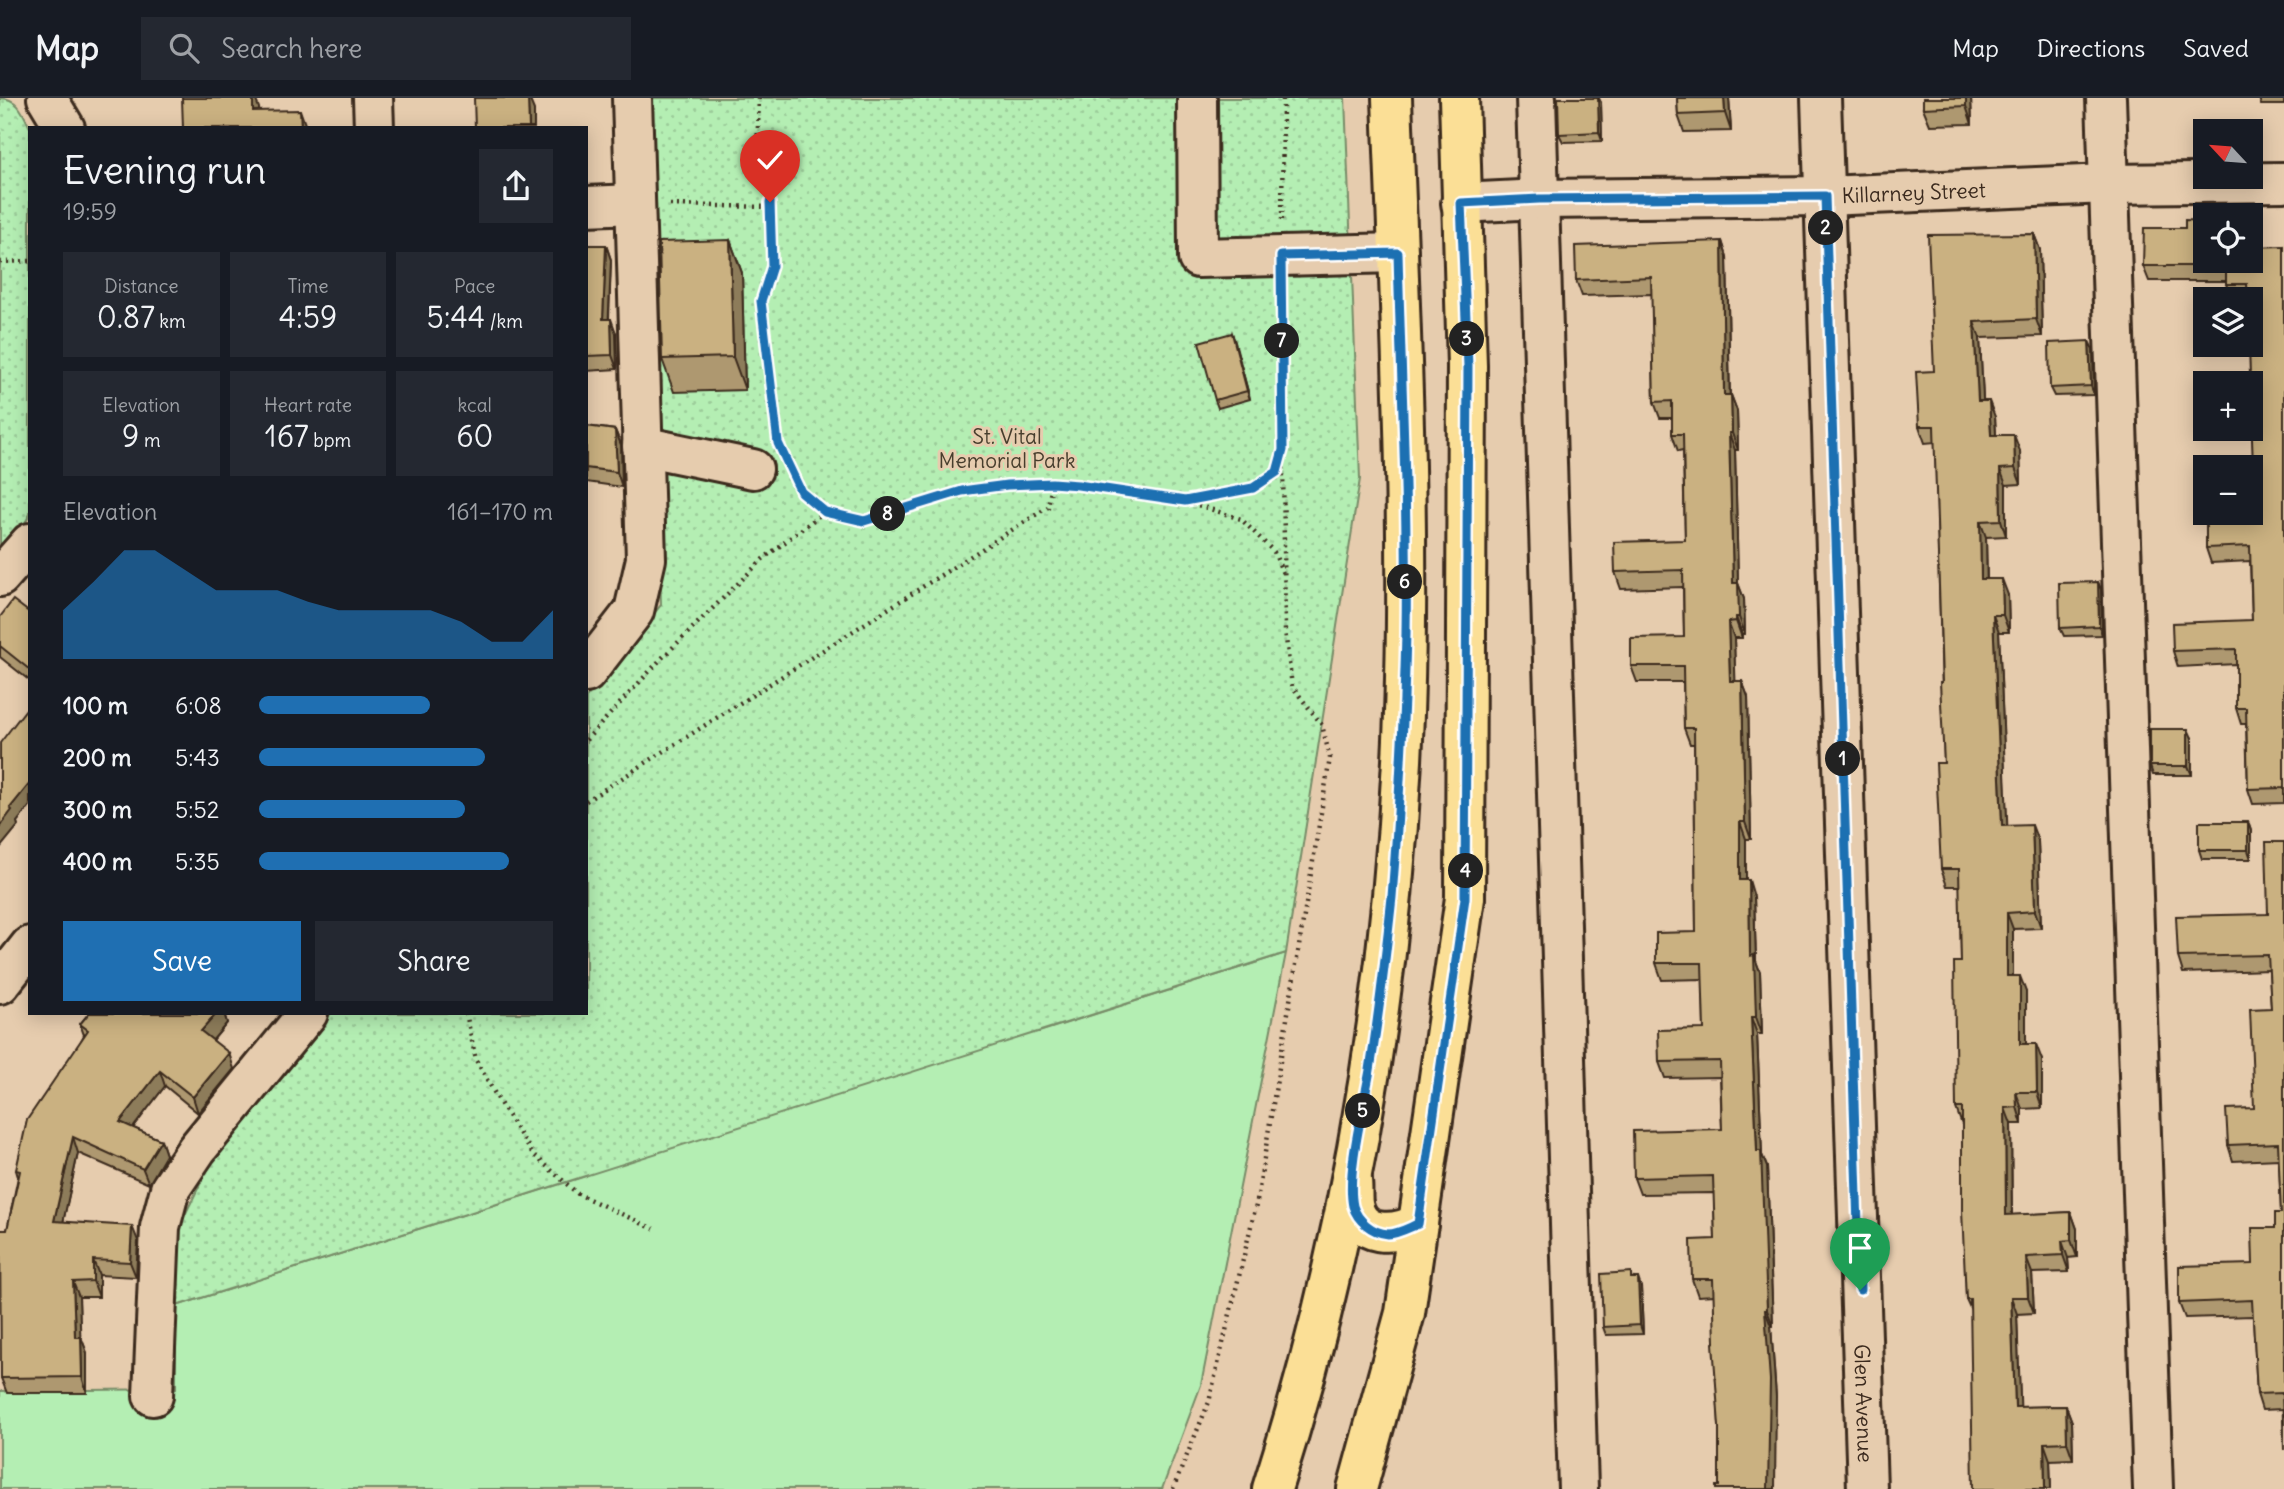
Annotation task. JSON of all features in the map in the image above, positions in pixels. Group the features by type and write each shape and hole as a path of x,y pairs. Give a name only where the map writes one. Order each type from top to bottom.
{"main road":[{"path":"1272,1489 1289,1438 1325,1298 1352,1176 1377,1025 1391,898 1402,762 1406,631 1404,441 1392,98"},
{"path":"1357,1489 1405,1313 1465,898 1468,366 1459,98"},
{"path":"1352,1176 1353,1206 1359,1220 1387,1234 1418,1224"}],"street":[{"path":"47,98 64,126"},
{"path":"373,98 373,126"},
{"path":"588,670 634,611 646,559 632,98"},
{"path":"1198,98 1198,258 1398,253"},
{"path":"1536,98 1578,1489"},
{"name":"Glen Avenue","path":"1821,98 1867,1489"},
{"path":"2106,98 2153,1489"},
{"name":"Killarney Street","path":"1461,203 1539,199 1825,196 2109,184 2284,182"},
{"path":"588,206 635,204"},
{"path":"642,446 774,460"},
{"path":"0,578 28,545"},
{"path":"0,984 28,949"},
{"path":"153,1396 159,1227 170,1189 197,1149 306,1015"}],"path":[{"path":"759,98 757,153 770,207 772,266 761,301 774,460 801,492 825,512 864,521 962,491 1007,485 1078,485 1185,501 1241,519 1274,552 1285,578"},
{"path":"1173,1489 1209,1402 1256,1201 1330,758 1322,725 1292,686 1285,632 1281,256 1283,98"},
{"path":"635,204 770,207"},
{"path":"0,262 28,261"},
{"path":"1185,501 1253,488 1277,472 1283,450"},
{"path":"588,800 1048,507 1052,483"},
{"path":"588,738 661,659 763,559 825,512"},
{"path":"466,1015 476,1060 533,1154 578,1194 654,1229"}],"green space":[{"path":"0,98 16,104 29,126 28,518 20,532 0,555"},
{"name":"St. Vital Memorial Park","path":"648,98 1345,98 1360,479 1286,953 176,1306 180,1225 211,1162 329,1015 588,1015 588,696 661,605"},
{"path":"1286,953 1201,1385 1162,1489 0,1489 0,1391 176,1389 176,1306 586,1176 588,1013 1039,1032"}],"building":[{"path":"182,98 253,98 253,111 300,110 301,126 183,126"},
{"path":"474,98 528,98 529,126 475,126"},
{"path":"1558,98 1598,98 1599,132 1559,134"},
{"path":"1677,98 1724,98 1725,113 1678,115"},
{"path":"1923,98 1966,98 1966,106 1923,108"},
{"path":"2185,220 2193,220 2193,266 2143,266 2144,228 2185,228"},
{"path":"2034,234 2036,319 1974,322 1978,401 1989,401 1991,435 2014,435 2015,468 2000,469 2001,520 1980,521 1981,579 2002,579 2003,615 1993,615 2002,826 2032,825 2035,911 2007,913 2007,976 2020,976 2020,1044 2036,1044 2037,1092 2016,1092 2017,1107 2005,1108 2006,1215 2071,1212 2071,1240 2062,1241 2063,1255 2026,1257 2028,1297 2011,1297 2015,1407 2066,1406 2067,1442 2044,1443 2045,1489 1973,1489 1970,1299 1966,1299 1962,1210 1962,1108 1956,1108 1954,962 1961,962 1959,869 1941,869 1936,763 1944,763 1934,426 1919,426 1916,372 1934,371 1928,235"},
{"path":"730,240 733,357 662,359 659,242"},
{"path":"1722,241 1724,395 1731,395 1732,433 1729,433 1733,583 1738,583 1739,617 1736,617 1736,621 1728,622 1730,681 1742,681 1745,822 1740,822 1740,880 1749,880 1750,956 1754,955 1756,1017 1751,1017 1757,1151 1761,1151 1765,1310 1770,1380 1768,1489 1716,1489 1716,1486 1719,1486 1719,1426 1713,1343 1713,1279 1692,1279 1691,1240 1715,1239 1713,1176 1634,1178 1633,1131 1722,1129 1720,1061 1659,1062 1658,1030 1704,1029 1702,963 1656,963 1656,933 1696,932 1694,728 1684,728 1683,666 1631,666 1631,638 1684,637 1683,570 1615,572 1614,542 1685,540 1683,434 1672,434 1672,401 1654,402 1651,277 1576,280 1575,246"},
{"path":"588,245 606,245 603,319 611,319 612,355 588,356"},
{"path":"2284,246 2284,788 2248,789 2246,708 2236,708 2236,649 2173,651 2172,623 2252,620 2250,546 2206,548 2206,525 2263,525 2263,455 2253,455 2252,441 2263,441 2263,371 2250,371 2249,357 2263,357 2263,287 2226,284 2226,273 2263,273 2263,247"},
{"path":"1232,333 1247,391 1215,400 1199,342"},
{"path":"2089,341 2091,386 2050,388 2049,343"},
{"path":"588,426 615,430 617,472 588,468"},
{"path":"2098,582 2099,626 2060,628 2059,583"},
{"path":"13,600 28,611 28,668 0,646 0,617"},
{"path":"28,707 28,786 0,826 0,743"},
{"path":"2150,729 2188,729 2188,766 2150,766"},
{"path":"2199,822 2248,822 2248,850 2199,850"},
{"path":"2266,842 2284,842 2284,1450 2282,1393 2257,1394 2252,1300 2179,1303 2179,1266 2253,1264 2252,1228 2275,1228 2275,1213 2281,1213 2278,1143 2228,1145 2226,1109 2254,1108 2250,1009 2271,1008 2268,955 2178,957 2176,916 2268,914"},
{"path":"87,1015 215,1015 201,1031 229,1053 193,1097 160,1071 120,1122 161,1140 143,1169 73,1137 54,1221 132,1226 130,1262 93,1260 93,1281 73,1282 75,1337 81,1337 82,1377 1,1378 0,1230 7,1230 20,1171 16,1170 27,1120 88,1030 80,1024"},
{"path":"1631,1272 1631,1278 1638,1278 1640,1325 1603,1327 1601,1274"}],"route":[{"path":"770,202 772,266 761,301 778,443 801,492 825,512 864,521 962,491 1007,485 1078,485 1185,501 1253,488 1277,472 1283,450 1281,256 1398,253 1406,631 1402,762 1391,898 1375,1038 1352,1176 1353,1206 1359,1220 1387,1234 1418,1224 1465,898 1468,366 1461,203 1539,199 1825,196 1860,1290"}]}
